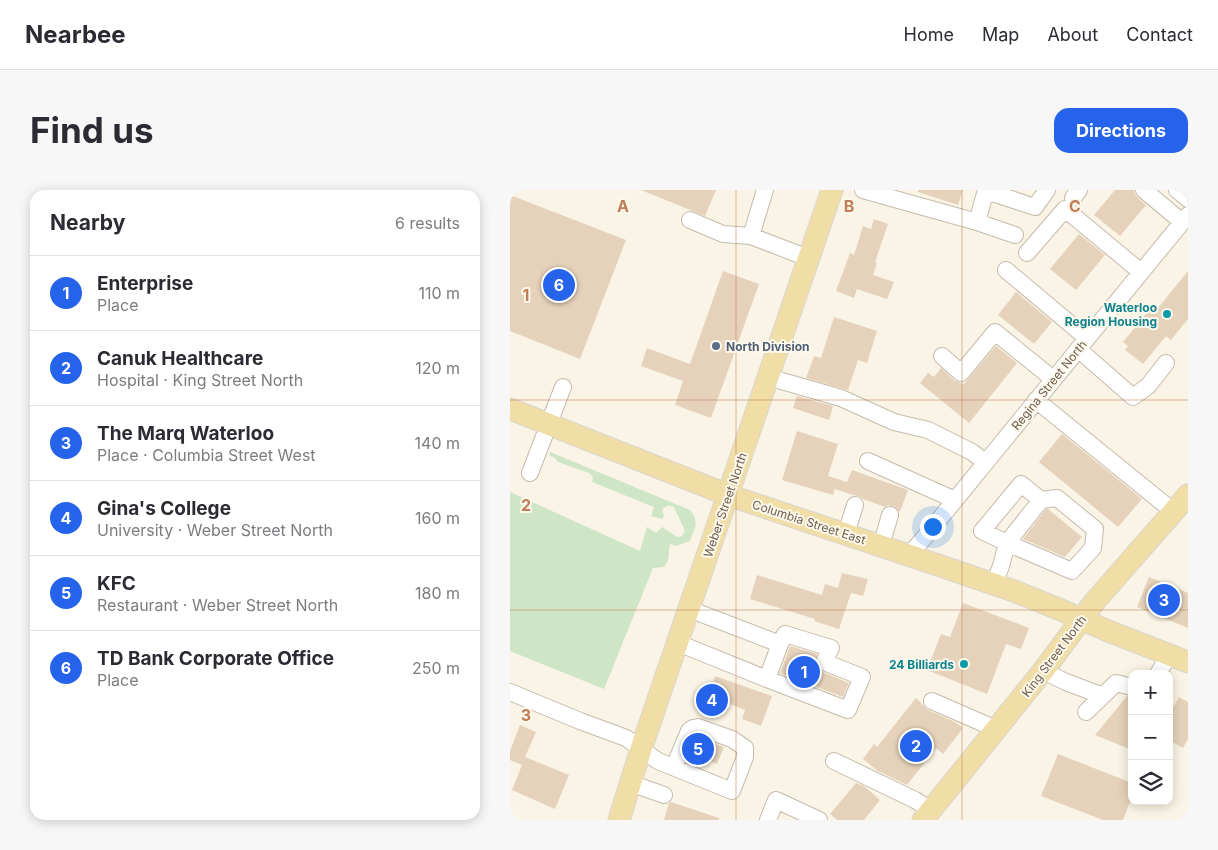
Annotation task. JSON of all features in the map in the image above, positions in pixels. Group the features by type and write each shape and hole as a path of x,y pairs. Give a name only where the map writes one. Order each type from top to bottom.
{"main road":[{"name":"Weber Street North","path":"619,820 641,749 832,190"},
{"name":"Columbia Street East","path":"510,409 728,495 994,584 1178,659"},
{"name":"King Street North","path":"927,815 1043,672 1096,600 1188,495"}],"street":[{"path":"751,236 765,190"},
{"path":"864,190 977,222 1015,235"},
{"path":"977,222 986,190 1036,206 1047,190"},
{"path":"1144,190 1185,219"},
{"path":"1177,190 1188,199"},
{"path":"1027,253 1065,209 1141,272"},
{"name":"Regina Street North","path":"909,555 1185,219"},
{"path":"690,220 723,234 751,236 808,258"},
{"path":"1006,270 1083,344 1133,397 1148,386 1166,363"},
{"path":"942,356 961,372 996,332 1054,379"},
{"path":"768,376 841,398 894,422 928,430 972,452 985,462"},
{"path":"530,473 563,387"},
{"path":"1036,400 1174,512"},
{"path":"868,461 954,500"},
{"path":"994,584 1007,543 1041,500 1057,498 1095,529 1093,548 1072,571 1007,543 982,531 1021,484 1041,500"},
{"path":"846,534 855,505"},
{"path":"881,546 890,515"},
{"path":"689,609 780,644"},
{"path":"678,643 767,679 848,710 862,677 824,662 831,648 785,634 767,679"},
{"path":"1163,670 1178,659"},
{"path":"1043,672 1102,696"},
{"path":"1086,712 1116,683 1128,686"},
{"path":"510,692 626,738 658,761 732,791 746,757 745,748 732,739 698,727 693,728 689,732 674,767"},
{"path":"932,701 996,729"},
{"path":"834,760 915,800 927,815"},
{"path":"630,784 664,795"},
{"path":"768,820 776,800 819,820"}],"green space":[{"path":"550,452 690,510 696,522 690,541 675,546 670,543 668,560 664,567 653,568 604,689 510,651 510,492 640,551 647,527 656,533 662,527 677,537 682,536 685,531 674,507 667,506 663,508 664,516 662,519 651,516 654,507 592,482 593,477 589,473 558,462 549,455"}],"building":[{"path":"641,190 716,190 705,216"},
{"path":"918,190 963,190 958,205 918,192"},
{"path":"1115,190 1134,190 1137,197 1146,205 1120,236 1094,215"},
{"path":"510,195 626,240 580,359 510,331"},
{"path":"874,219 888,224 875,262 877,263 873,275 894,282 887,299 857,289 854,298 836,291 850,253 854,255 863,226 871,229"},
{"path":"1079,234 1105,255 1076,290 1050,269"},
{"name":"North Division","path":"723,271 759,284 711,418 675,405 683,381 641,366 647,348 690,364"},
{"name":"Waterloo Region Housing","path":"1188,271 1188,319 1171,340 1166,336 1143,364 1125,350 1128,346 1123,342 1153,305 1158,308"},
{"path":"1016,292 1052,322 1034,344 998,315"},
{"path":"834,317 877,331 867,363 858,360 848,390 806,378 814,356 821,358"},
{"path":"996,346 1017,363 969,423 920,383 928,373 934,377 941,368 955,381 964,384"},
{"path":"797,396 833,406 829,420 793,408"},
{"path":"797,431 838,444 828,476 847,482 852,470 908,490 900,512 893,506 888,505 885,507 835,489 833,495 782,480"},
{"path":"1062,434 1142,499 1118,527 1039,462"},
{"path":"1046,509 1082,537 1065,557 1023,539"},
{"path":"842,573 868,579 863,596 851,593 839,629 814,621 815,619 750,599 757,575 822,595 825,584 838,588"},
{"path":"1149,577 1188,593 1188,628 1137,607"},
{"path":"963,603 1029,628 1021,649 1006,644 987,694 927,670 941,634 950,637"},
{"path":"790,646 817,654 814,662 816,668 849,683 843,697 780,673"},
{"path":"715,676 772,696 761,726 742,719 745,710 725,702 722,711 705,705"},
{"path":"1127,696 1128,696 1128,748 1095,735"},
{"path":"1179,697 1188,702 1188,739 1183,748 1173,742 1173,707"},
{"path":"916,698 928,710 955,722 963,728 943,754 936,748 907,785 878,771 863,759 874,744 877,747"},
{"path":"520,725 536,732 525,757 569,775 555,809 512,790 522,765 510,760 510,751"},
{"path":"698,738 724,747 717,764 691,753"},
{"path":"1058,754 1128,781 1129,805 1123,820 1103,820 1041,796"},
{"path":"856,783 864,786 880,800 864,820 837,820 830,814"},
{"path":"671,802 719,818 719,820 664,820 669,803"}],"place":[{"name":"TD Bank Corporate Office","path":"559,285"},
{"name":"Waterloo Region Housing","path":"1167,314"},
{"name":"North Division","path":"716,346"},
{"name":"The Marq Waterloo","path":"1164,600"},
{"name":"24 Billiards","path":"964,664"},
{"name":"Enterprise","path":"804,672"},
{"name":"Gina's College","path":"712,700"},
{"name":"Canuk Healthcare","path":"916,746"},
{"name":"KFC","path":"698,749"}]}
